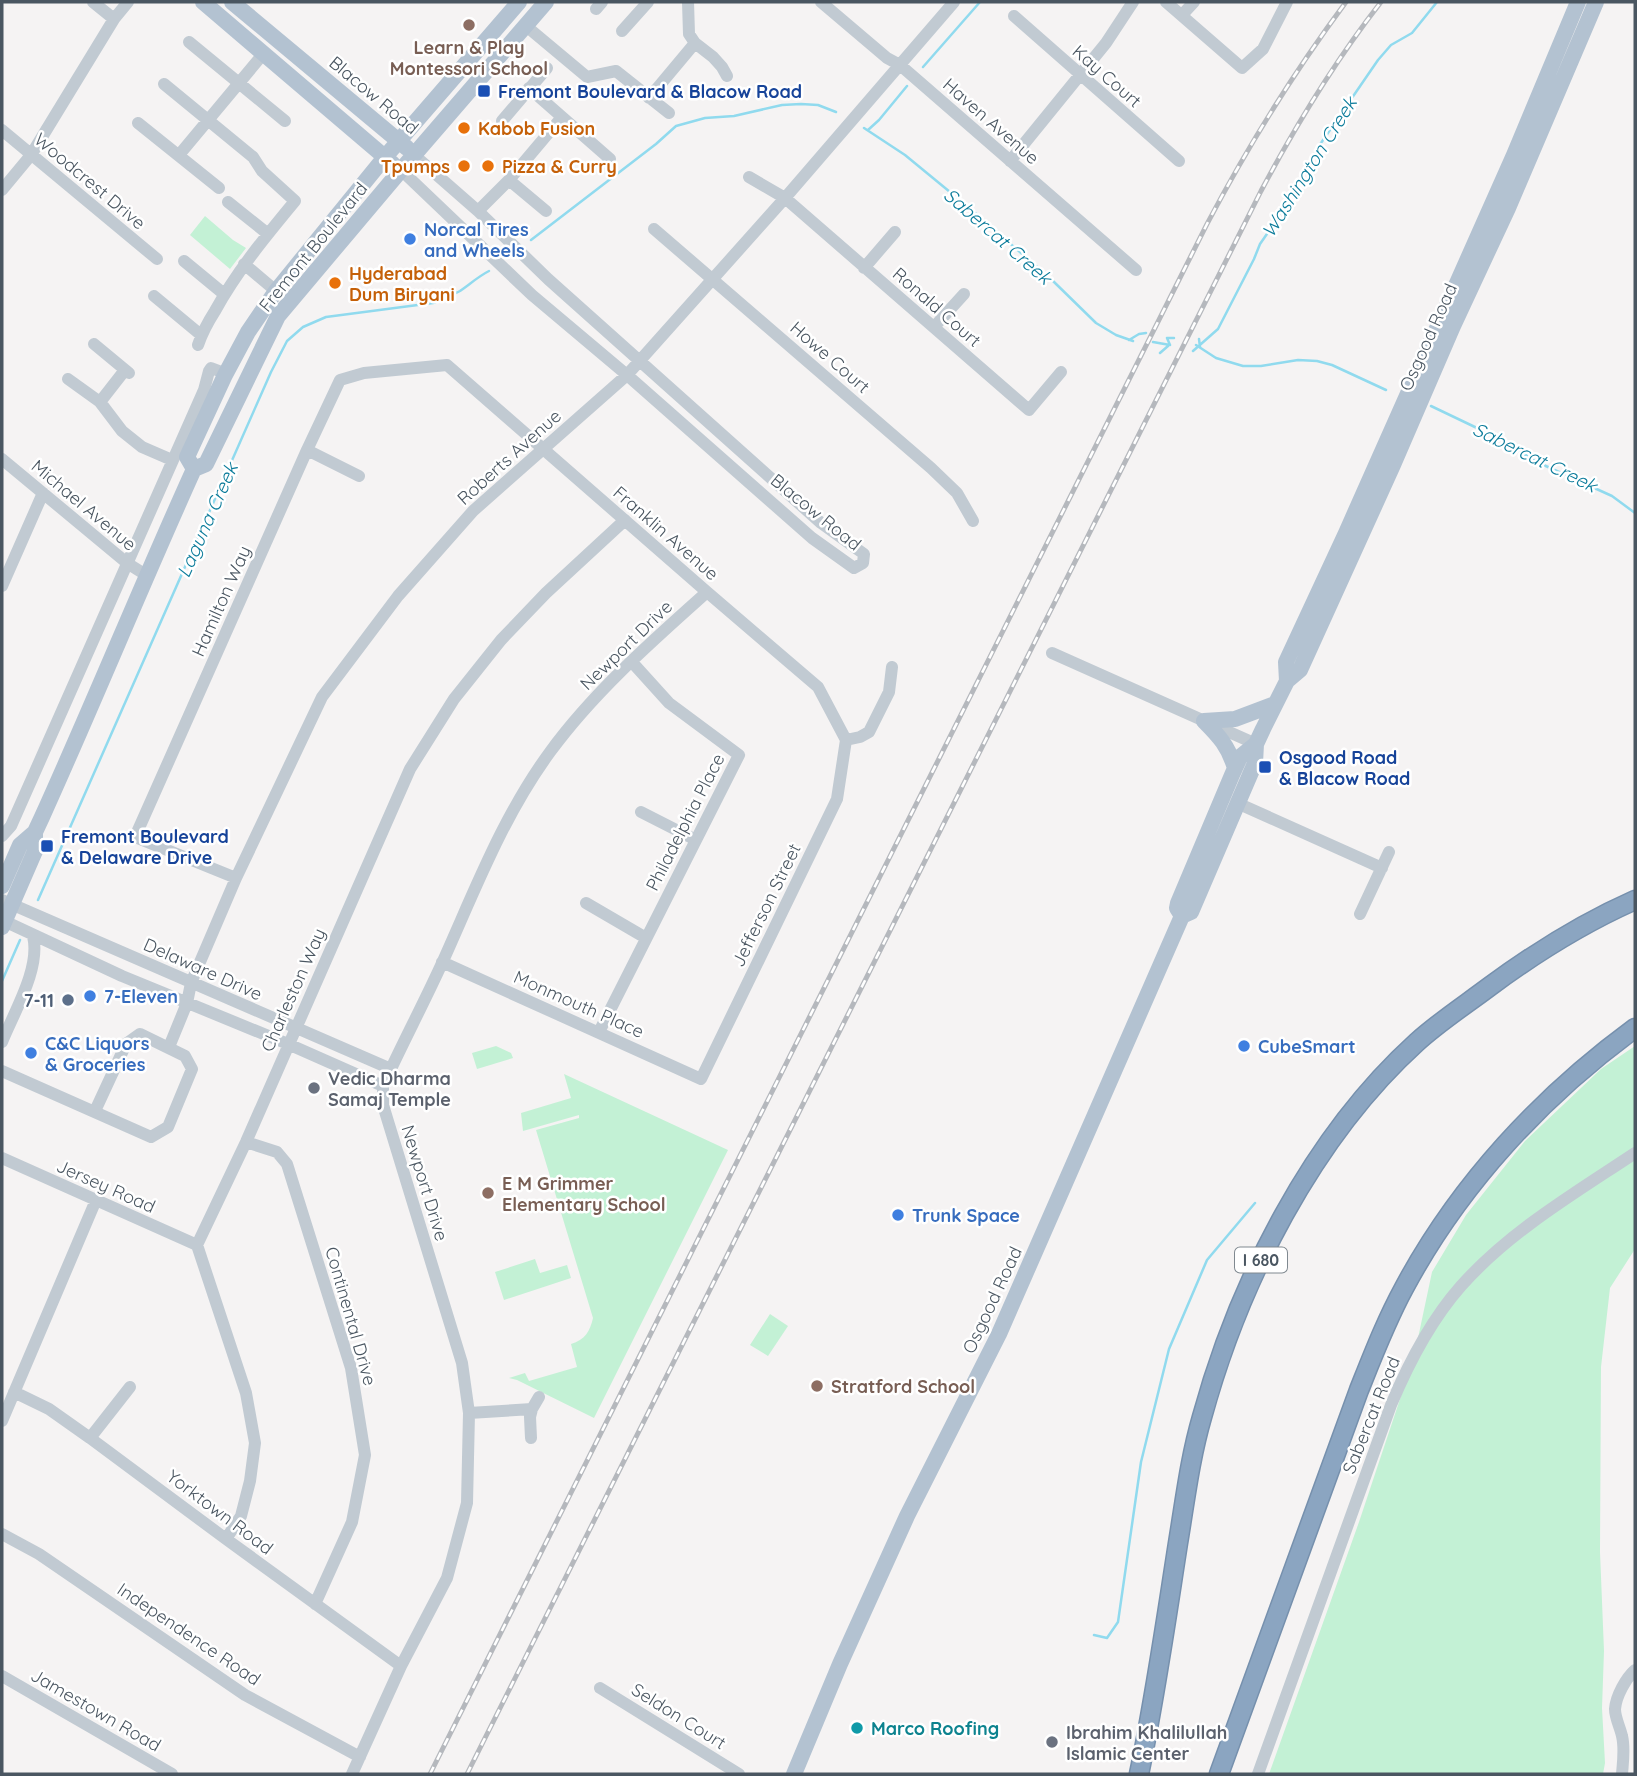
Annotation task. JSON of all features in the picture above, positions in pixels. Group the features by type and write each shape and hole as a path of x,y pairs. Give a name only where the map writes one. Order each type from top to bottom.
{"highway":[{"name":"I 680","path":"1139,1774 1190,1469 1201,1419 1234,1321 1280,1221 1307,1174 1341,1125 1367,1093 1418,1042 1517,966 1572,931 1635,900"},
{"path":"1219,1774 1359,1390 1380,1336 1404,1287 1460,1199 1524,1124 1559,1090 1635,1028"}],"main road":[{"name":"Blacow Road","path":"203,2 401,170"},
{"name":"Blacow Road","path":"232,2 414,155"},
{"name":"Fremont Boulevard","path":"194,469 187,457 247,332 276,291 385,157 519,2"},
{"name":"Fremont Boulevard","path":"3,922 7,902 35,851 35,832 194,469 206,464 278,316 547,2"},
{"name":"Osgood Road","path":"1287,681 1286,662 1348,527 1414,398 1578,2"},
{"name":"Osgood Road","path":"1444,329 1508,208 1596,2"},
{"name":"Osgood Road","path":"794,1774 907,1516 999,1334 1182,916 1191,912 1255,763 1256,744 1287,681 1300,670 1393,466 1414,398"},
{"path":"1342,578 1339,570 1352,535 1348,527"},
{"path":"1204,721 1235,719 1275,704"},
{"path":"1204,721 1223,741 1235,768"},
{"name":"Osgood Road","path":"1182,916 1177,908 1178,903 1235,768 1240,757 1256,744"},
{"name":"Fremont Boulevard","path":"2,886 20,845 35,832"}],"street":[{"path":"93,2 114,19"},
{"path":"2,190 31,155 114,19 128,2"},
{"path":"622,31 648,2"},
{"path":"688,2 689,34 695,43 713,57 727,76"},
{"name":"Haven Avenue","path":"821,2 887,58 900,65 1136,270"},
{"name":"Roberts Avenue","path":"169,1047 187,1003 191,983 236,878 322,697 398,596 473,510 640,362 954,2"},
{"path":"1010,161 1106,43 1133,2"},
{"path":"1166,2 1242,68 1263,49 1287,2"},
{"path":"1182,15 1194,2"},
{"name":"Kay Court","path":"1014,16 1179,162"},
{"path":"526,26 587,77 616,71 669,113"},
{"path":"190,42 285,121"},
{"path":"649,97 695,43"},
{"path":"179,155 264,53"},
{"path":"502,121 547,68"},
{"path":"154,296 199,340 244,264 295,201 262,171 253,157 164,84"},
{"path":"530,88 610,159"},
{"path":"478,211 509,180 562,117"},
{"path":"138,123 219,188"},
{"name":"Woodcrest Drive","path":"2,130 157,259"},
{"name":"Blacow Road","path":"401,170 532,295 812,538 854,568 863,563 864,554 821,523 548,279 478,211 414,155"},
{"name":"Ronald Court","path":"749,177 785,198 1029,410 1061,372"},
{"path":"509,180 546,211"},
{"path":"229,202 268,234"},
{"name":"Howe Court","path":"654,229 931,468 957,494 973,521"},
{"path":"864,268 895,232"},
{"path":"184,261 224,295"},
{"path":"244,264 276,291"},
{"path":"934,327 964,293"},
{"path":"94,344 127,371 100,402"},
{"name":"Franklin Avenue","path":"447,365 818,687 846,740"},
{"name":"Hamilton Way","path":"236,878 135,836 340,380 364,373 447,365"},
{"path":"2,836 11,826 204,390 209,371 211,368 225,375"},
{"path":"68,379 100,402 122,432 142,447 172,460"},
{"path":"307,450 359,475"},
{"name":"Michael Avenue","path":"2,459 127,563 146,575"},
{"path":"2,586 43,494"},
{"name":"Charleston Way","path":"197,1245 246,1142 410,769 447,711 501,640 546,593 625,520"},
{"name":"Newport Drive","path":"352,1774 401,1666 447,1578 467,1503 469,1413 462,1363 383,1105 383,1086 494,845 550,753 583,712 631,661 707,592"},
{"path":"1052,653 1256,744"},
{"name":"Philadelphia Place","path":"599,1032 739,755 669,703 631,661"},
{"path":"846,740 869,732 889,692 892,667"},
{"name":"Jefferson Street","path":"701,1079 837,799 846,740"},
{"path":"1237,803 1381,868"},
{"path":"641,812 696,840"},
{"path":"1360,915 1389,852"},
{"name":"Delaware Drive","path":"7,902 391,1069"},
{"path":"586,903 646,938"},
{"name":"Delaware Drive","path":"3,922 383,1086"},
{"path":"2,1042 32,972 36,951 33,936"},
{"path":"32,972 46,955 58,947"},
{"name":"Monmouth Place","path":"442,962 701,1079"},
{"path":"2,1071 151,1137 169,1127 192,1069 185,1056 140,1034 126,1044 95,1111"},
{"name":"Continental Drive","path":"246,1142 277,1153 287,1164 351,1368 366,1455 352,1522 315,1604"},
{"name":"Sabercat Road","path":"1258,1774 1391,1405 1421,1341 1461,1286 1516,1234 1635,1153"},
{"name":"Jersey Road","path":"2,1158 197,1245"},
{"path":"2,1421 96,1200"},
{"path":"197,1245 246,1393 255,1443 250,1481 241,1516 226,1539"},
{"path":"90,1438 130,1387"},
{"name":"Yorktown Road","path":"14,1392 49,1409 90,1438 401,1666"},
{"path":"531,1438 530,1417 539,1396"},
{"path":"469,1413 532,1409"},
{"name":"Independence Road","path":"2,1534 39,1554 245,1695 360,1757"},
{"path":"1622,1774 1622,1736 1615,1709 1618,1697 1635,1670"},
{"name":"Jamestown Road","path":"2,1676 172,1774"},
{"name":"Seldon Court","path":"600,1688 738,1774"}],"green space":[{"path":"205,216 246,248 230,269 190,235"},
{"path":"496,1046 511,1053 513,1058 477,1069 472,1053"},
{"path":"1635,1046 1635,1249 1610,1288 1601,1367 1603,1774 1269,1774 1359,1522 1414,1357 1432,1272 1466,1215 1525,1141 1601,1069"},
{"path":"564,1074 728,1150 594,1418 509,1378 525,1373 529,1381 577,1367 571,1344 586,1334 593,1318 536,1130 579,1118 579,1115 523,1131 521,1113 571,1098"},
{"path":"535,1259 540,1273 567,1265 571,1278 504,1300 495,1272"},
{"path":"770,1314 788,1326 768,1356 750,1345"}],"waterway":[{"name":"Laguna Creek","path":"923,67 980,2"},
{"name":"Washington Creek","path":"1193,351 1218,329 1260,244 1321,143 1378,60 1391,45 1412,33 1437,2"},
{"name":"Laguna Creek","path":"868,130 907,86"},
{"name":"Laguna Creek","path":"531,240 676,126 705,118 734,116 782,105 818,105 836,112"},
{"name":"Sabercat Creek","path":"864,128 905,155 967,206 1052,280 1096,323 1133,341"},
{"name":"Laguna Creek","path":"38,900 287,341 303,327 326,317 433,303 460,291 489,271"},
{"name":"Sabercat Creek","path":"1129,340 1146,333"},
{"name":"Sabercat Creek","path":"1170,345 1167,338 1174,338"},
{"name":"Washington Creek","path":"1199,339 1200,347"},
{"name":"Sabercat Creek","path":"1153,342 1170,345"},
{"name":"Sabercat Creek","path":"1196,345 1216,358 1243,366 1298,360 1317,361 1332,365 1386,390"},
{"name":"Sabercat Creek","path":"1160,353 1168,346"},
{"name":"Sabercat Creek","path":"1431,406 1500,439 1537,462 1612,496 1635,513"},
{"name":"Laguna Creek","path":"2,981 20,940"},
{"path":"1094,1635 1107,1638 1118,1622 1141,1462 1169,1349 1207,1260 1255,1203"}],"railway":[{"path":"430,1774 1207,224 1272,110 1346,2"},
{"path":"467,1774 1261,191 1317,94 1381,2"}],"place":[{"name":"Learn & Play Montessori School","path":"469,25"},
{"name":"Fremont Boulevard & Blacow Road","path":"484,91"},
{"name":"Kabob Fusion","path":"464,128"},
{"name":"Tpumps","path":"464,166"},
{"name":"Pizza & Curry","path":"488,166"},
{"name":"Norcal Tires and Wheels","path":"410,239"},
{"name":"Hyderabad Dum Biryani","path":"335,283"},
{"name":"Osgood Road & Blacow Road","path":"1265,767"},
{"name":"Fremont Boulevard & Delaware Drive","path":"47,846"},
{"name":"7-Eleven","path":"90,996"},
{"name":"7-11","path":"68,1000"},
{"name":"CubeSmart","path":"1244,1046"},
{"name":"C&C Liquors & Groceries","path":"31,1053"},
{"name":"Vedic Dharma Samaj Temple","path":"314,1088"},
{"name":"E M Grimmer Elementary School","path":"488,1193"},
{"name":"Trunk Space","path":"898,1215"},
{"name":"Stratford School","path":"817,1386"},
{"name":"Marco Roofing","path":"857,1728"},
{"name":"Ibrahim Khalilullah Islamic Center","path":"1052,1742"}]}
